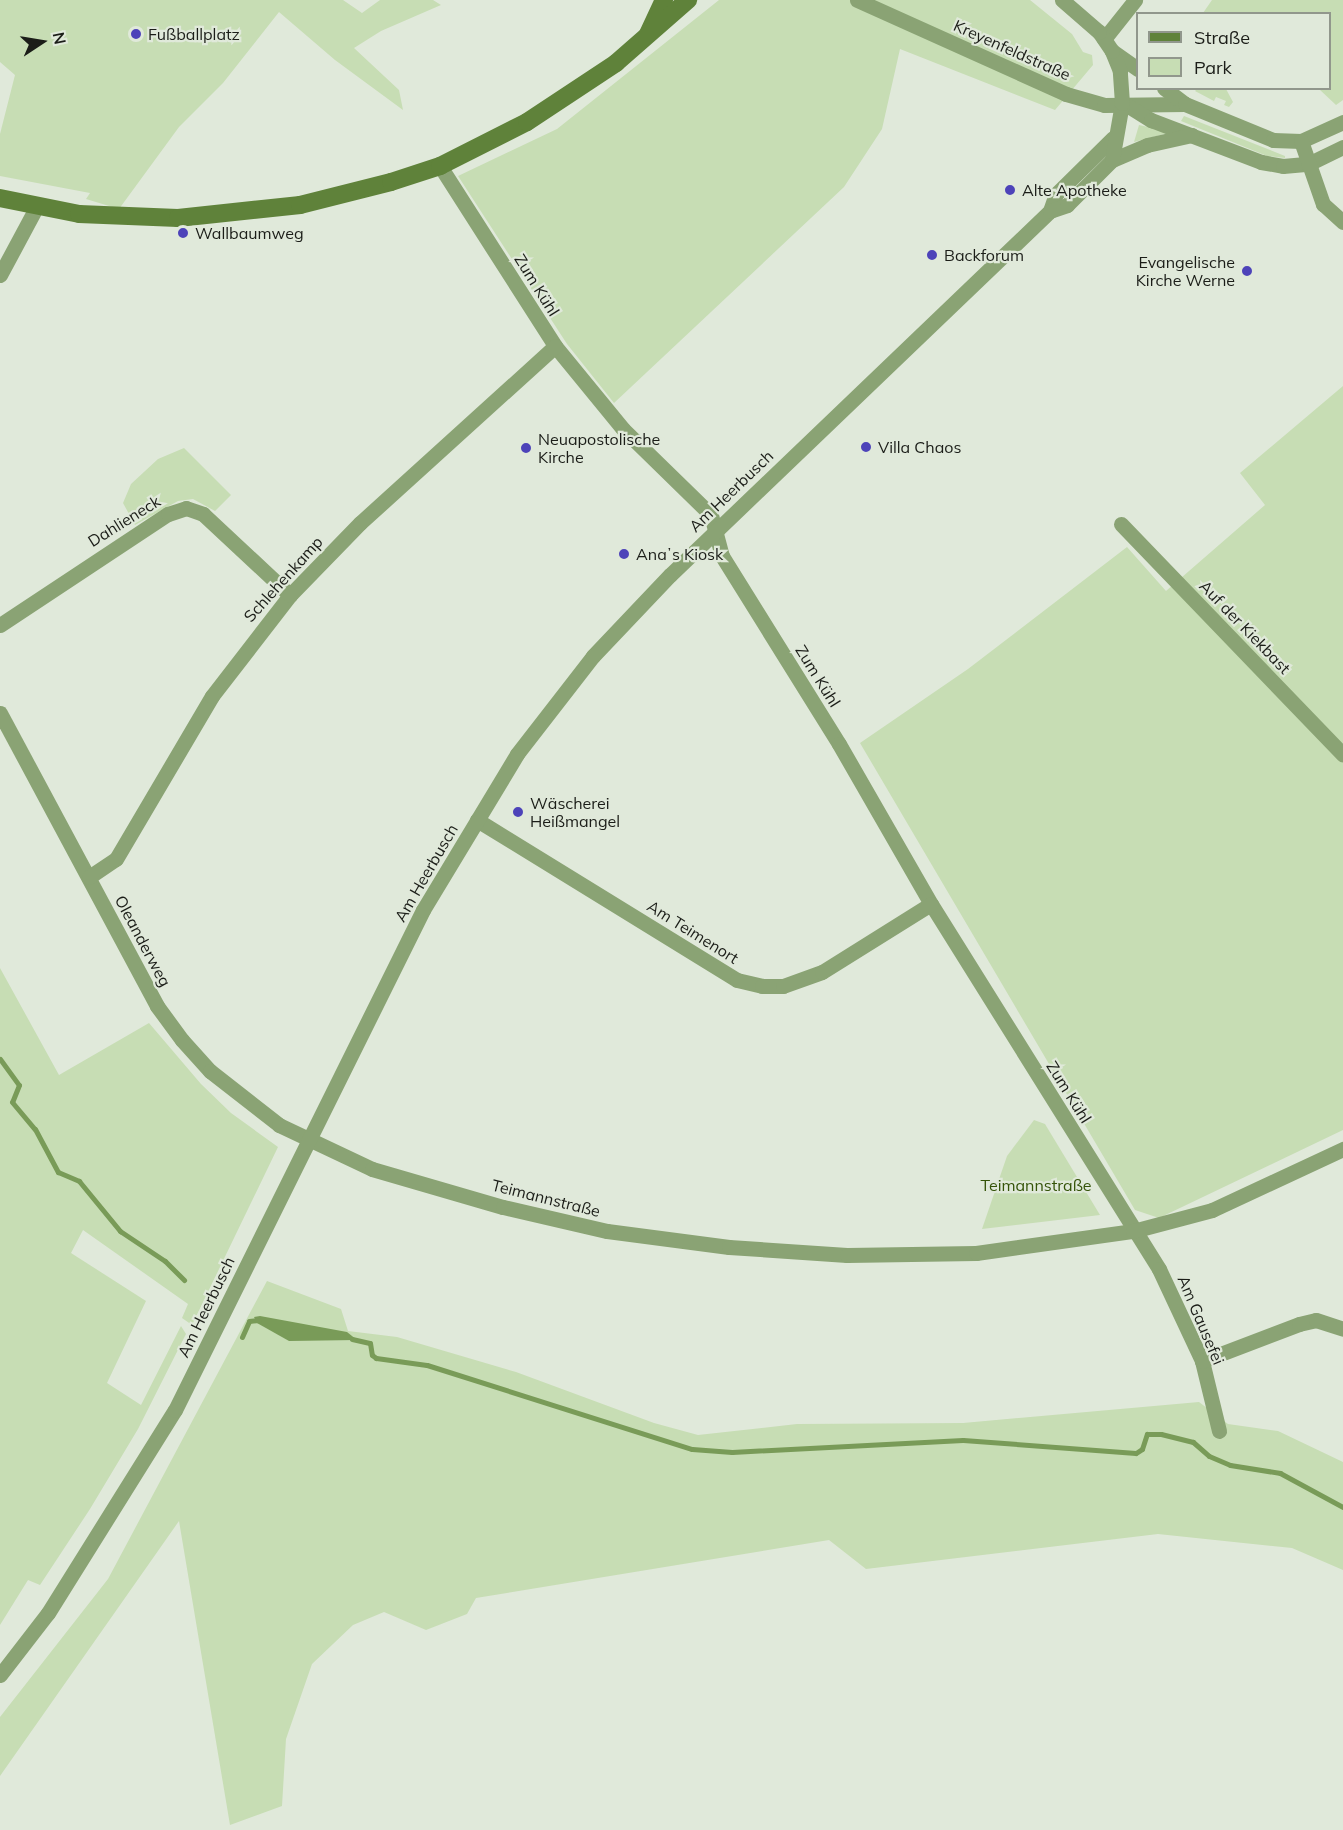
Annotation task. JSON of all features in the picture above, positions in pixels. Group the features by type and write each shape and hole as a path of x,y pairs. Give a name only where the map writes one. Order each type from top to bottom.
{"street":[{"path":"646,39 664,0"},
{"path":"0,198 37,207 120,216 178,218 240,214 300,205 440,166 556,104 646,39 688,0"},
{"name":"Kreyenfeldstraße","path":"857,0 1066,94 1104,105 1185,104"},
{"path":"1062,0 1108,45 1136,68"},
{"path":"1108,45 1135,0"},
{"path":"1108,45 1123,86 1122,103 1113,138 1112,160 1147,146 1192,135"},
{"name":"Kreyenfeldstraße","path":"1167,90 1185,104 1273,140 1301,141 1343,122"},
{"name":"Kreyenfeldstraße","path":"1122,103 1151,120 1261,162 1283,166 1308,164 1343,147"},
{"name":"Am Heerbusch","path":"1050,211 1056,194 1113,138"},
{"path":"1301,141 1323,204 1343,222"},
{"name":"Am Heerbusch","path":"0,1675 48,1613 175,1410 423,910 517,754 593,656 715,532 1050,211 1067,205 1112,160"},
{"name":"Zum Kühl","path":"440,166 555,346 623,429 711,515 722,556 839,744 931,904 1134,1231"},
{"path":"0,275 37,207"},
{"name":"Schlehenkamp","path":"89,877 116,859 212,696 290,595 360,523 555,346"},
{"name":"Dahlieneck","path":"0,625 168,514 186,508 203,514 290,595"},
{"name":"Auf der Kiekbast","path":"1121,524 1343,755"},
{"name":"Oleanderweg","path":"0,713 158,1006 182,1040 210,1071 240,1097 279,1125 309,1139"},
{"name":"Am Teimenort","path":"477,820 737,980 762,986 783,986 822,972 931,904"},
{"name":"Teimannstraße","path":"309,1139 372,1169 503,1207 607,1231 729,1247 847,1255 976,1253 1134,1231 1212,1210 1343,1149"},
{"name":"Am Gausefei","path":"1134,1231 1159,1269 1202,1361 1219,1431"},
{"path":"1202,1361 1299,1324 1316,1320 1343,1329"}],"green space":[{"path":"0,0 343,0 362,13 380,0 433,0 441,5 381,31 354,48 399,90 403,110 335,60 279,12 223,83 179,127 119,209 86,199 90,193 0,176 0,134 15,75 0,62"},
{"path":"719,0 1030,0 1072,34 1083,52 1092,55 1093,65 1055,110 900,49 882,129 844,187 614,403 567,344 458,176 557,129"},
{"path":"1212,0 1343,0 1343,100 1336,105 1320,90 1331,90 1331,12 1204,12"},
{"path":"1227,90 1233,102 1229,107 1224,105 1226,101 1216,97 1214,101 1195,91"},
{"path":"1184,116 1285,156 1285,158 1267,156 1181,121"},
{"path":"1139,125 1153,128 1168,133 1134,142"},
{"path":"1343,386 1343,1130 1159,1218 1135,1210 860,743 968,669 1127,547 1166,591 1265,505 1240,473"},
{"path":"184,448 231,495 215,511 193,499 178,501 135,525 123,503 131,484 158,459"},
{"path":"0,968 59,1075 149,1023 201,1084 231,1113 278,1147 192,1325 182,1318 188,1304 83,1230 71,1253 146,1301 107,1383 141,1405 181,1326 186,1334 138,1429 90,1509 40,1585 28,1580 0,1625"},
{"name":"Teimannstraße","path":"1034,1120 1045,1124 1100,1215 982,1229 1007,1156"},
{"path":"267,1281 341,1309 348,1331 397,1337 516,1372 654,1423 698,1435 797,1424 963,1423 1199,1402 1228,1424 1278,1431 1343,1462 1343,1570 1292,1548 1158,1534 866,1569 829,1540 476,1598 467,1614 426,1630 384,1612 353,1625 312,1664 286,1739 282,1806 230,1825 179,1521 0,1776 0,1717 108,1579"}],"shaded area":[{"path":"260,1316 347,1332 357,1340 289,1341 257,1323 254,1317"}],"waterway":[{"path":"0,1059 19,1085 12,1102 35,1129 58,1172 79,1181 120,1231 165,1261 184,1280"},
{"path":"242,1337 249,1321 259,1320"},
{"path":"352,1339 370,1343 372,1355 376,1358 427,1365 692,1449 732,1452 963,1440 1136,1453 1142,1449 1147,1434 1161,1434 1193,1442 1209,1456 1230,1465 1280,1473 1343,1507"}],"place":[{"name":"Fußballplatz","path":"136,34"},
{"name":"Alte Apotheke","path":"1010,190"},
{"name":"Wallbaumweg","path":"183,233"},
{"name":"Backforum","path":"932,255"},
{"name":"Evangelische Kirche Werne","path":"1247,271"},
{"name":"Villa Chaos","path":"866,447"},
{"name":"Neuapostolische Kirche","path":"526,448"},
{"name":"Anaʼs Kiosk","path":"624,554"},
{"name":"Wäscherei Heißmangel","path":"518,812"}]}
